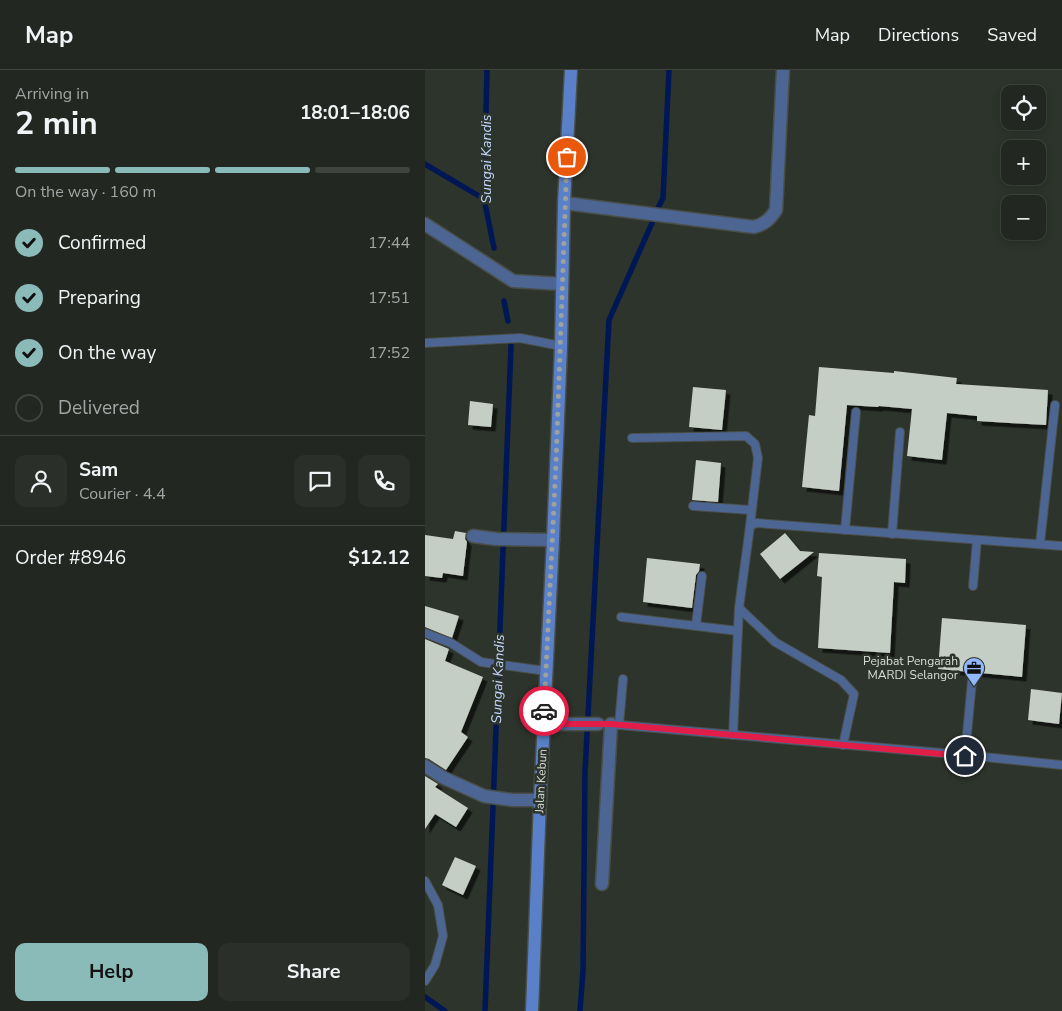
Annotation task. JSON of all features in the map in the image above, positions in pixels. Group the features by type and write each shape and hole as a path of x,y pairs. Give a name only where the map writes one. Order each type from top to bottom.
{"main road":[{"name":"Jalan Kebun","path":"532,1011 561,346 564,203 571,71"}],"street":[{"path":"564,203 754,226 763,224 771,218 776,210 783,70"},
{"path":"425,224 513,281 563,284"},
{"path":"473,536 496,539 553,540"},
{"path":"544,724 598,724"},
{"path":"602,884 615,725"},
{"path":"425,766 444,778 483,796 512,800 540,800"}],"lane":[{"path":"425,343 520,338 561,346"},
{"path":"1040,544 1055,405"},
{"path":"845,530 856,412"},
{"path":"892,534 900,432"},
{"path":"632,438 745,436 755,444 758,458 739,608 733,735"},
{"path":"693,506 751,510"},
{"path":"750,526 756,523 1062,546"},
{"path":"973,586 977,540"},
{"path":"696,625 702,576"},
{"path":"739,608 775,642 841,680 854,694 843,745"},
{"path":"621,617 738,631"},
{"path":"425,633 451,643 481,662 546,672"},
{"path":"615,725 623,680"},
{"path":"965,756 972,681"},
{"path":"598,724 1062,765"},
{"path":"425,881 438,905 443,936 435,965 425,981"}],"building":[{"path":"819,367 894,373 894,371 957,378 956,384 1048,390 1046,425 977,421 977,416 947,413 942,460 907,456 912,409 847,405 839,491 802,487 809,415 815,416"},
{"path":"693,387 726,390 722,430 689,427"},
{"path":"470,401 493,404 491,427 468,425"},
{"path":"696,460 721,463 718,502 692,500"},
{"path":"455,531 466,533 465,539 467,542 463,576 443,573 442,578 425,576 425,535 453,539"},
{"path":"785,533 800,551 814,552 780,579 760,554"},
{"path":"819,553 906,559 905,583 894,582 890,653 818,648 822,577 817,576"},
{"path":"647,558 700,564 696,575 692,608 643,602"},
{"path":"425,606 459,616 452,638 425,627"},
{"path":"942,618 1026,625 1022,677 938,669"},
{"path":"425,639 449,649 445,661 483,677 461,732 468,737 446,770 425,758"},
{"path":"1031,689 1062,693 1059,724 1028,720"},
{"path":"425,776 438,784 435,787 468,808 456,827 435,814 425,829"},
{"path":"455,857 476,866 463,895 442,885"}],"waterway":[{"name":"Sungai Kandis","path":"487,70 484,199 494,248"},
{"path":"658,208 663,198 669,70"},
{"path":"425,164 484,199"},
{"path":"580,1011 583,971 585,772 609,320 652,223"},
{"name":"Sungai Kandis","path":"504,301 508,321"},
{"name":"Sungai Kandis","path":"485,1011 511,346"},
{"path":"425,997 445,1011"}],"way so far":[{"path":"544,711 553,540 567,157"}],"place":[{"name":"Pejabat Pengarah MARDI Selangor","path":"974,687"}],"route":[{"path":"544,711 544,724 611,724 965,756"}]}
